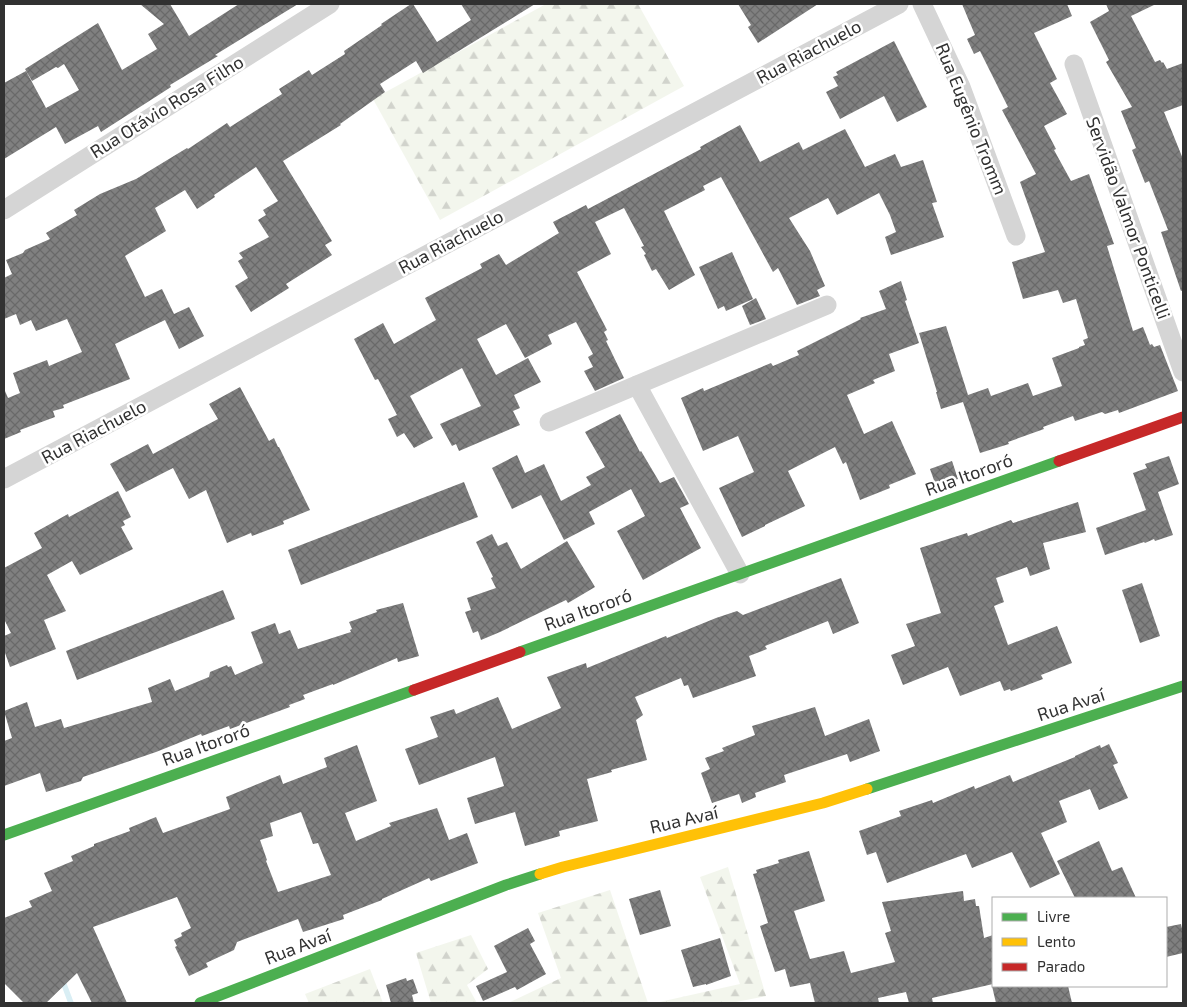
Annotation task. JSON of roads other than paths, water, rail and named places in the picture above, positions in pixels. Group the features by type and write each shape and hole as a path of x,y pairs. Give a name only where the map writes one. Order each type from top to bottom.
{"street":[{"name":"Rua Otávio Rosa Filho","path":"4,210 330,4"},
{"name":"Rua Riachuelo","path":"4,479 899,4"},
{"name":"Rua Eugênio Tromm","path":"922,4 961,87 1016,236"},
{"name":"Servidão Valmor Ponticelli","path":"1074,64 1183,372"},
{"path":"549,422 827,305"},
{"path":"637,385 740,574"},
{"name":"Rua Itororó","path":"4,835 1183,417"},
{"name":"Rua Avaí","path":"200,1003 506,885 563,867 823,803 1183,686"}],"waterway":[{"path":"62,979 71,1003"}]}
